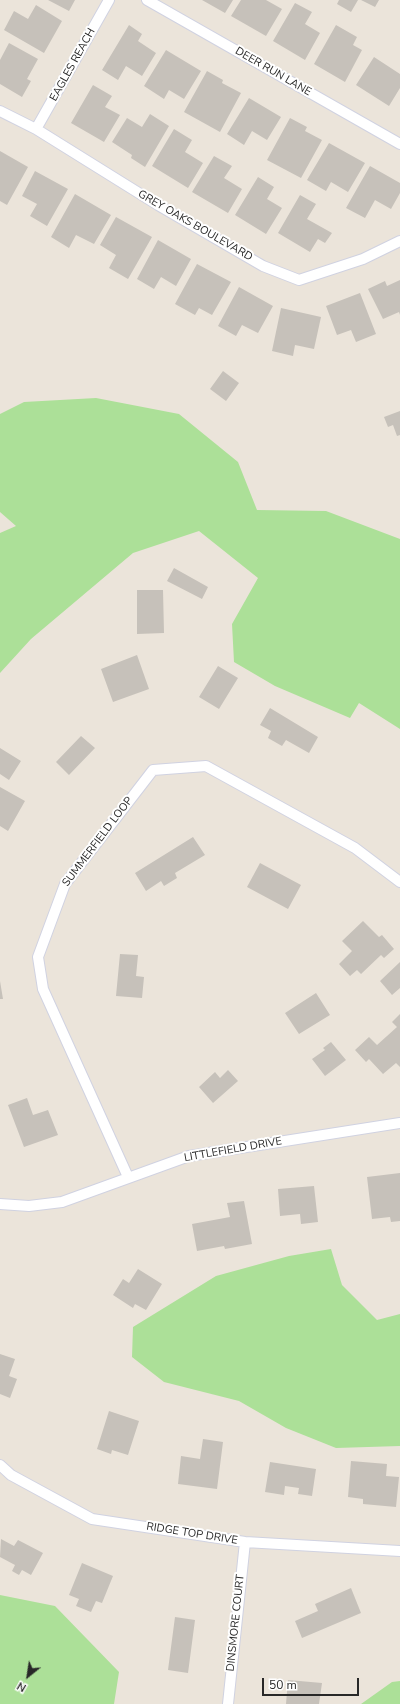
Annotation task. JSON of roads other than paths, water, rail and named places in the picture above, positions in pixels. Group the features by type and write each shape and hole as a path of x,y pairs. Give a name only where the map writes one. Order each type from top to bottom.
{"street":[{"name":"EAGLES REACH","path":"36,129 110,0"},
{"name":"DEER RUN LANE","path":"147,0 400,144"},
{"name":"GREY OAKS BOULEVARD","path":"0,111 36,129 158,205 263,266 299,280 363,259 400,241"},
{"name":"SUMMERFIELD LOOP","path":"128,1177 43,989 38,957 65,884 153,770 206,766 355,848 400,882"},
{"name":"LITTLEFIELD DRIVE","path":"0,1204 29,1206 62,1202 189,1156 400,1123"},
{"name":"RIDGE TOP DRIVE","path":"0,1465 11,1475 92,1519 245,1542 400,1551"},
{"name":"DINSMORE COURT","path":"228,1704 245,1542"}]}
